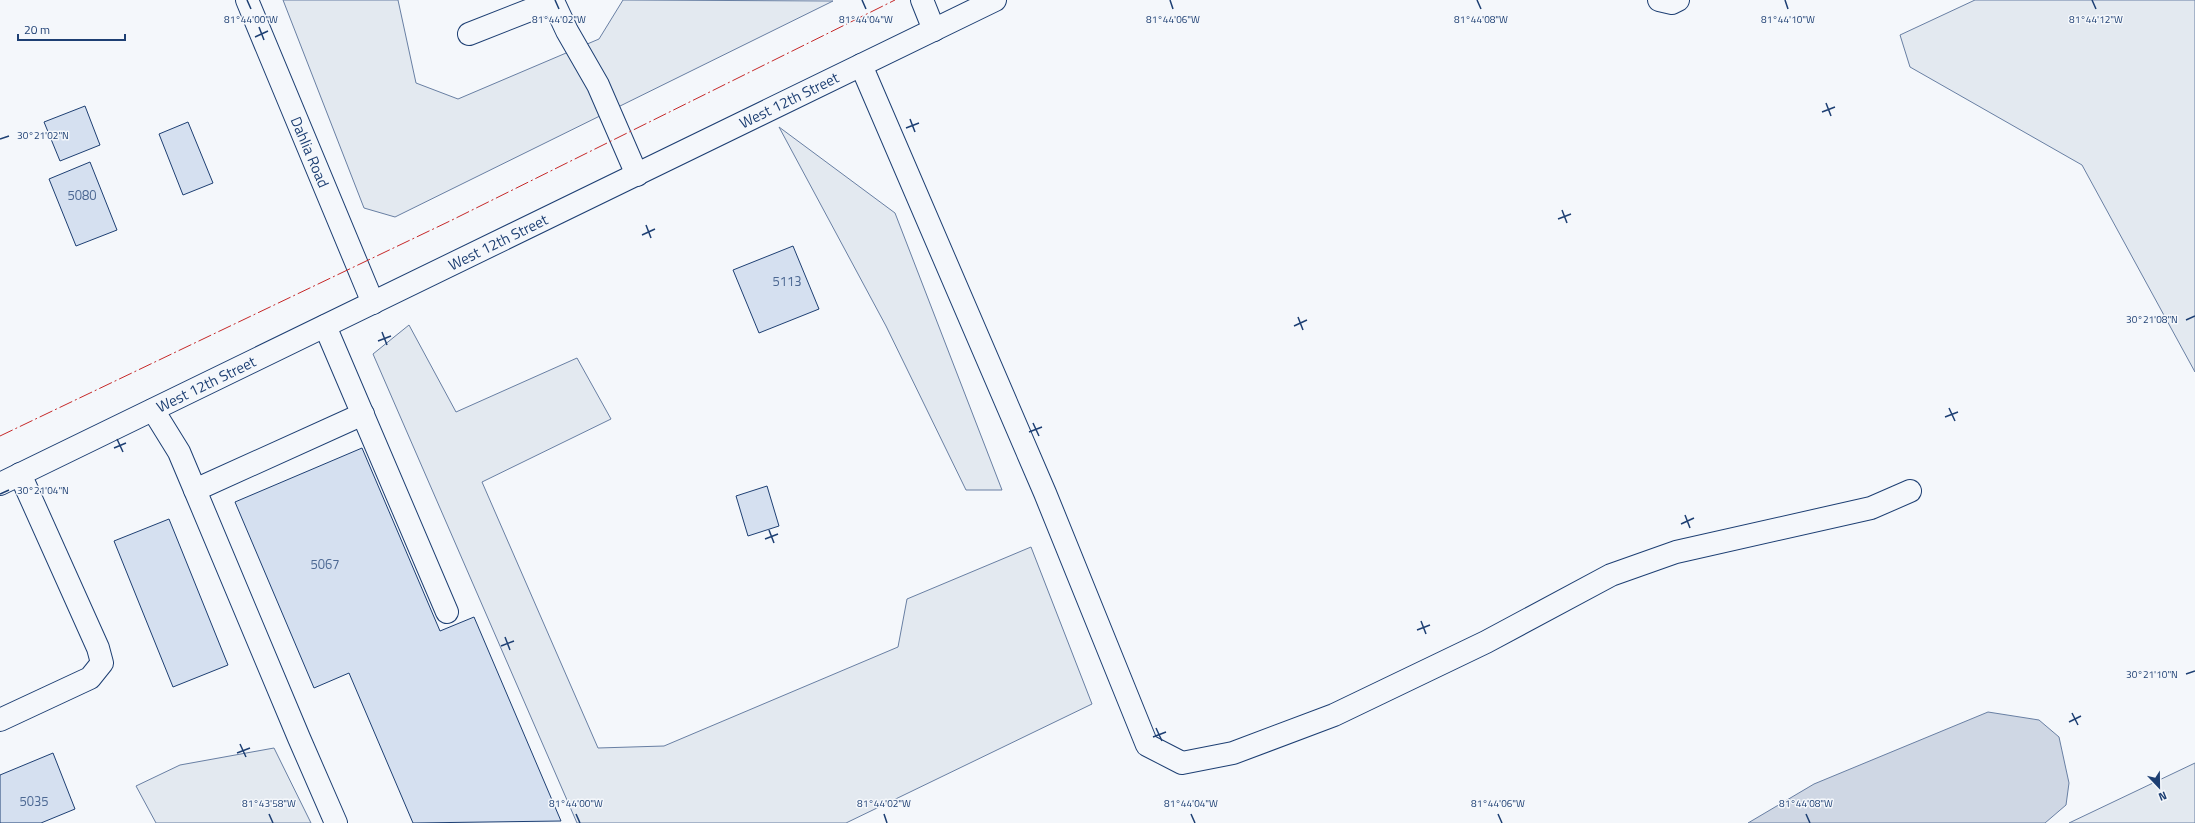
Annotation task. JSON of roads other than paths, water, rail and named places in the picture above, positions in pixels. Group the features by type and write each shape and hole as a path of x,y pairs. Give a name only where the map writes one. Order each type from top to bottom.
{"street":[{"name":"Dahlia Road","path":"247,0 372,303"},
{"path":"922,0 934,30"},
{"name":"West 12th Street","path":"0,484 995,0"},
{"path":"1659,0 1672,3 1678,0"},
{"path":"469,34 553,1 598,85 637,175"},
{"path":"861,65 1045,493 1148,745 1182,763 1233,753 1334,715 1486,642 1611,575 1676,552 1871,508 1910,491"},
{"path":"325,326 447,612"},
{"path":"153,410 179,452 196,490 336,823"},
{"path":"196,490 363,414"},
{"path":"0,720 90,678 102,663 98,648 20,474"}]}
